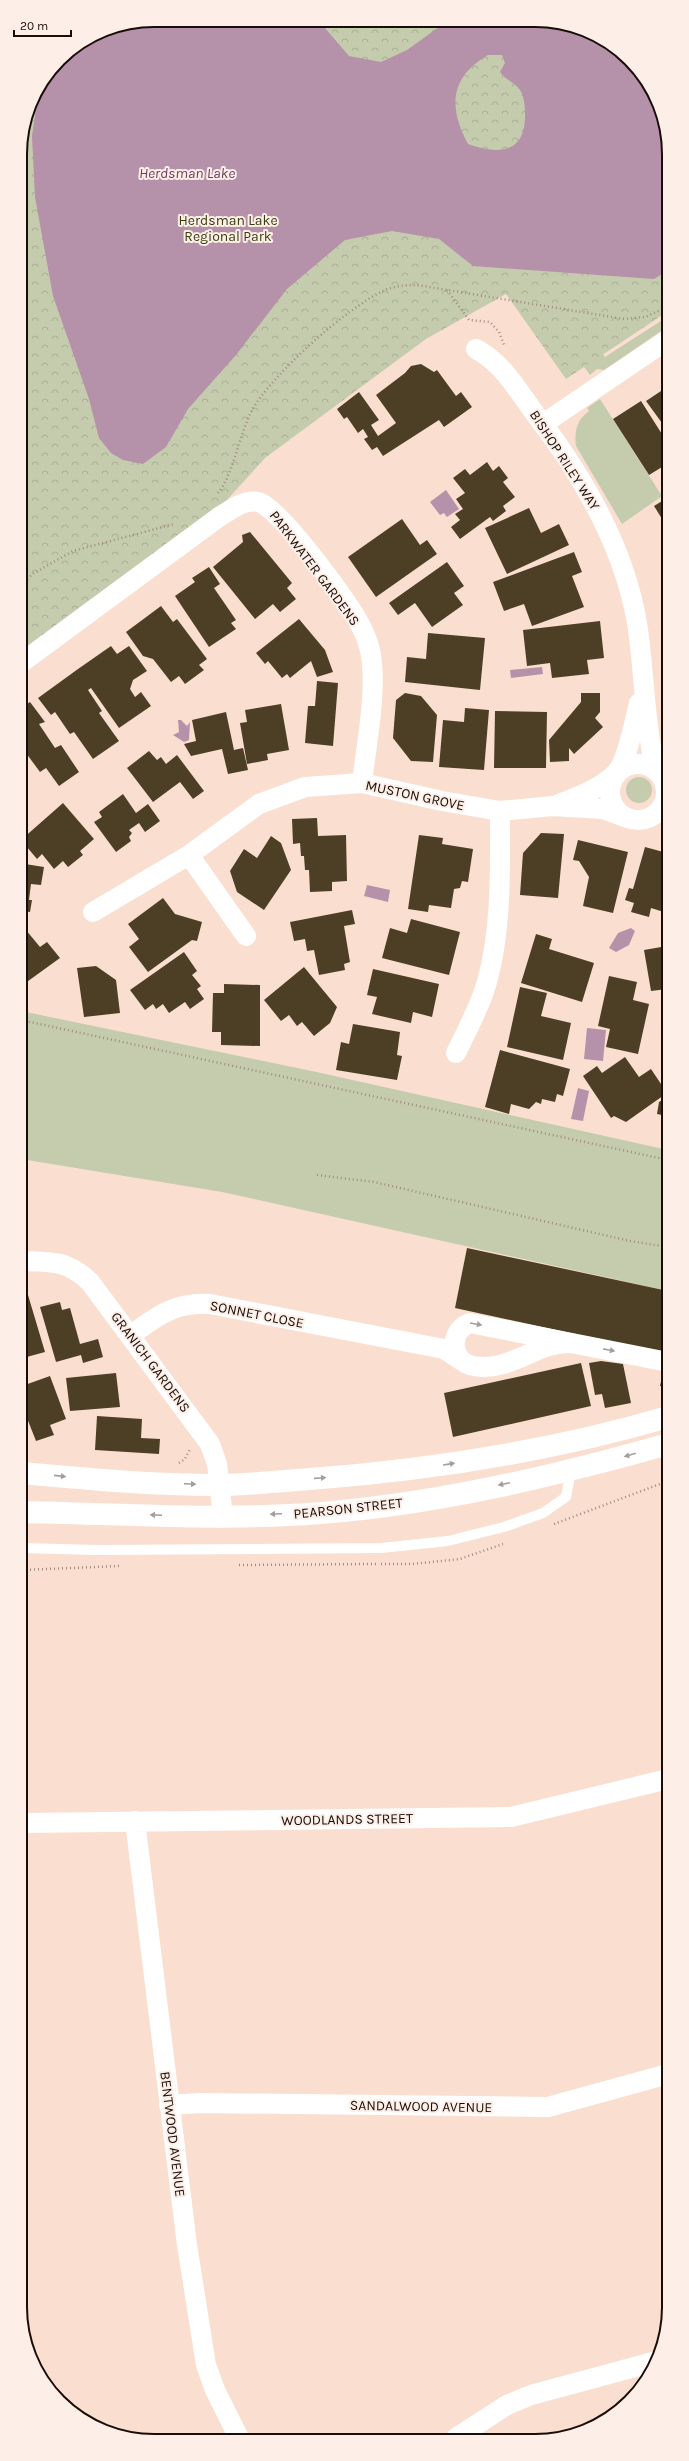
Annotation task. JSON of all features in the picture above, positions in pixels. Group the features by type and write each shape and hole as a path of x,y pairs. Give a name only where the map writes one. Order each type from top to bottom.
{"main road":[{"path":"27,1473 121,1482 220,1485 336,1477 448,1465 544,1447 662,1419"},
{"name":"PEARSON STREET","path":"27,1512 223,1517 343,1511 458,1494 571,1470 662,1446"}],"street":[{"path":"543,424 662,343"},
{"name":"BISHOP RILEY WAY","path":"476,349 491,357 501,368 543,424 596,504 626,582 636,621 642,653 643,688 652,758 662,776"},
{"name":"PARKWATER GARDENS","path":"27,659 219,517 240,504 249,501 259,502 277,514 293,533 352,612 365,634 371,654 373,675 362,783"},
{"path":"643,688 631,737 617,773 612,780 610,798 619,813 636,818 655,815 662,805"},
{"path":"553,806 578,798 632,764 641,763 650,766 662,777"},
{"name":"MUSTON GROVE","path":"93,912 189,855 242,815 260,804 283,794 305,787 362,783 442,801 500,811 553,806 603,809 636,818"},
{"path":"456,1053 478,1009 487,981 497,921 500,811"},
{"path":"636,818 662,813"},
{"path":"189,855 246,936"},
{"name":"GRANICH GARDENS","path":"27,1261 58,1262 76,1269 90,1282 210,1444 217,1464 223,1517"},
{"name":"SONNET CLOSE","path":"131,1336 171,1309 194,1303 210,1304 390,1340 444,1349"},
{"path":"571,1343 553,1343 514,1361 475,1367 444,1349 451,1344 460,1328 470,1322 662,1361"},
{"path":"506,1330 519,1338 523,1347 520,1356 514,1361"},
{"path":"456,1333 454,1349 461,1360"},
{"name":"WOODLANDS STREET","path":"27,1823 511,1817 662,1780"},
{"name":"BENTWOOD AVENUE","path":"135,1821 187,2245 206,2365 215,2390 237,2434"},
{"name":"SANDALWOOD AVENUE","path":"169,2106 200,2102 548,2107 662,2076"},
{"path":"462,2434 507,2405 531,2395 649,2363"}],"lane":[{"path":"27,1548 96,1550 381,1548 448,1541 504,1527 543,1513 566,1497 571,1470"}],"path":[{"path":"217,494 226,480 237,447 252,411 277,378 328,329 386,290 406,285 447,290 624,319 645,317 662,309"},
{"path":"447,290 470,320"},
{"path":"27,579 34,573 73,551 180,521"},
{"path":"27,1021 662,1159"},
{"path":"318,1175 374,1182 630,1241 662,1246"},
{"path":"174,1464 185,1459 192,1447 210,1444"}],"green space":[{"name":"Herdsman Lake","path":"154,27 543,27 560,29 591,40 606,48 625,64 645,90 660,129 662,146 662,315 566,379 506,294 426,339 265,458 226,501 27,649 27,146 31,121 40,98 59,70 83,48 98,40 129,29"},
{"path":"662,320 662,330 604,370 597,369 590,375 575,355 594,342 605,357"},
{"path":"600,399 662,496 622,524 576,446 576,431 579,422 589,411 587,408"},
{"path":"639,777 648,781 652,790 648,799 639,803 630,799 626,790 630,781"},
{"path":"27,1012 312,1071 662,1149 662,1290 222,1192 27,1160"}],"water":[{"name":"Herdsman Lake","path":"154,27 324,27 349,56 381,62 407,50 439,27 543,27 560,29 591,40 606,48 625,64 636,77 649,98 660,129 662,146 662,274 654,279 473,266 439,239 392,231 345,240 287,289 236,355 188,409 166,447 143,464 123,460 111,453 99,438 89,399 53,296 35,197 32,136 36,108 40,98 59,70 83,48 98,40 129,29","holes":["488,55 502,55 505,63 500,72 518,87 524,101 524,127 521,137 515,144 508,148 499,150 479,148 468,144 457,118 456,94 460,83 466,73 475,64"]},
{"path":"446,490 459,509 447,517 444,513 440,515 430,502"},
{"path":"542,667 543,674 511,678 510,670"},
{"path":"178,720 181,720 187,726 190,722 189,740 184,742 173,735 179,732"},
{"path":"367,885 390,890 388,902 364,896"},
{"path":"631,928 635,931 629,945 616,952 609,948 618,933"},
{"path":"587,1028 606,1030 603,1061 584,1059"},
{"path":"578,1088 589,1091 583,1121 571,1119"}],"building":[{"path":"421,364 434,372 437,370 456,396 461,392 472,407 444,427 439,420 383,456 377,447 372,450 364,439 368,437 363,429 358,433 347,417 344,419 337,409 359,392 379,420 371,425 378,436 396,423 376,395 405,373 411,366"},
{"path":"662,390 662,423 646,401"},
{"path":"641,401 662,434 662,467 649,475 613,419"},
{"path":"487,462 493,471 499,466 508,478 503,482 515,497 503,506 506,511 493,521 490,517 460,539 451,527 460,520 455,514 463,509 456,499 465,493 453,478 465,469 470,475"},
{"path":"662,501 662,519 654,506"},
{"path":"529,508 541,533 559,524 569,545 507,574 485,528"},
{"path":"402,519 420,545 427,540 437,554 376,597 348,557"},
{"path":"250,532 292,583 287,588 296,599 280,612 273,604 255,619 213,567 243,542 242,535"},
{"path":"574,552 582,572 572,576 584,607 532,626 524,604 504,611 493,582"},
{"path":"447,562 464,586 454,593 463,605 432,627 415,603 398,615 389,603"},
{"path":"209,567 220,584 214,588 236,620 231,623 236,629 209,647 175,596 195,582 192,578"},
{"path":"161,606 173,622 177,619 207,659 199,665 204,670 185,684 179,676 171,682 153,659 143,656 126,632"},
{"path":"299,619 325,650 333,672 317,677 311,661 290,678 287,674 282,678 268,661 265,664 256,653"},
{"path":"600,621 604,658 587,660 589,674 552,678 550,663 527,666 523,630"},
{"path":"428,633 485,638 480,690 405,682 407,657 426,659"},
{"path":"111,646 117,654 129,646 147,671 133,680 130,689 135,697 141,692 151,706 119,728 91,688 88,690 102,711 99,713 119,741 93,759 74,732 70,734 55,712 51,715 38,698"},
{"path":"317,681 338,683 333,746 305,743 308,706 315,706"},
{"path":"405,693 421,696 437,715 433,762 411,761 393,738 396,700"},
{"path":"581,693 600,693 600,712 595,718 603,727 574,754 569,748 569,761 550,762 549,740 581,702"},
{"path":"30,702 45,722 39,724 55,748 61,745 79,772 59,786 46,768 40,772 27,754 27,704"},
{"path":"281,704 289,750 267,754 268,760 247,764 240,723 247,722 245,710"},
{"path":"465,708 489,710 484,770 439,767 443,720 464,722"},
{"path":"495,711 547,712 546,768 494,768"},
{"path":"226,712 234,750 243,748 248,770 228,774 222,749 191,756 184,744 196,741 192,720"},
{"path":"149,751 157,760 161,757 166,764 177,755 204,791 193,799 180,782 153,802 127,768"},
{"path":"123,794 136,813 148,804 160,821 145,832 139,823 129,830 132,833 129,837 131,841 116,852 94,822 102,817 99,812"},
{"path":"63,803 94,839 80,851 83,855 68,867 63,861 54,869 42,854 37,859 27,847 27,835"},
{"path":"317,818 318,836 346,835 347,881 332,882 332,891 310,892 309,870 305,870 304,856 301,856 300,843 293,844 292,819"},
{"path":"541,833 564,834 558,898 520,895 523,853"},
{"path":"419,835 443,838 442,844 473,849 468,882 462,881 460,888 454,889 451,908 429,905 428,912 408,909"},
{"path":"271,836 281,843 291,870 264,910 237,892 230,871 244,849 257,858"},
{"path":"578,840 628,852 613,913 583,906 589,877 579,861 573,860"},
{"path":"645,847 662,852 662,911 651,908 649,917 631,912 634,903 625,900 629,888 633,889"},
{"path":"27,864 44,867 41,885 31,884 29,900 32,900 30,912 27,912"},
{"path":"163,898 175,914 202,922 197,941 192,940 148,972 129,947 139,939 128,924"},
{"path":"352,910 355,924 344,926 350,962 344,964 345,970 319,975 314,950 307,951 305,939 294,941 290,922"},
{"path":"411,919 460,932 449,975 382,958 390,928 407,933"},
{"path":"27,931 40,947 47,942 60,958 27,982"},
{"path":"536,934 552,939 549,949 594,963 582,1002 521,983"},
{"path":"662,947 662,990 651,991 644,950"},
{"path":"184,952 197,971 192,975 201,986 197,989 204,999 190,1009 185,1002 169,1013 163,1004 156,1009 153,1004 145,1010 130,990"},
{"path":"96,966 116,980 120,1013 84,1017 77,968"},
{"path":"304,967 337,1007 330,1023 314,1036 302,1022 297,1026 289,1015 281,1021 264,1000"},
{"path":"373,969 439,984 432,1017 413,1012 411,1023 372,1014 377,997 367,995"},
{"path":"609,976 637,982 633,1000 649,1004 638,1054 606,1047 610,1029 598,1026"},
{"path":"224,984 260,985 260,1046 221,1045 221,1032 212,1032 213,993 224,993"},
{"path":"520,987 547,993 541,1016 571,1023 563,1060 507,1047"},
{"path":"353,1024 400,1032 397,1055 402,1056 397,1080 336,1070 341,1042 349,1044"},
{"path":"500,1050 570,1069 563,1096 557,1094 555,1102 542,1099 541,1104 536,1102 529,1109 511,1104 509,1114 485,1107"},
{"path":"625,1057 639,1077 651,1069 662,1086 662,1097 626,1122 614,1116 611,1118 583,1076 597,1066 602,1073"},
{"path":"662,1100 662,1115 657,1114 659,1102"},
{"path":"467,1248 662,1290 662,1353 455,1308"},
{"path":"27,1295 45,1352 27,1357"},
{"path":"60,1302 62,1310 70,1308 80,1344 98,1339 103,1357 83,1363 81,1355 56,1362 40,1307"},
{"path":"601,1361 623,1364 631,1403 605,1408 602,1394 595,1395 589,1363"},
{"path":"581,1363 591,1406 453,1437 444,1393"},
{"path":"116,1373 120,1407 70,1411 66,1378"},
{"path":"50,1376 66,1419 50,1425 54,1435 36,1441 27,1418 27,1384"},
{"path":"97,1416 142,1419 141,1438 160,1439 159,1454 95,1450"}],"park label":[{"name":"Herdsman Lake Regional Park","path":"228,228"}]}
